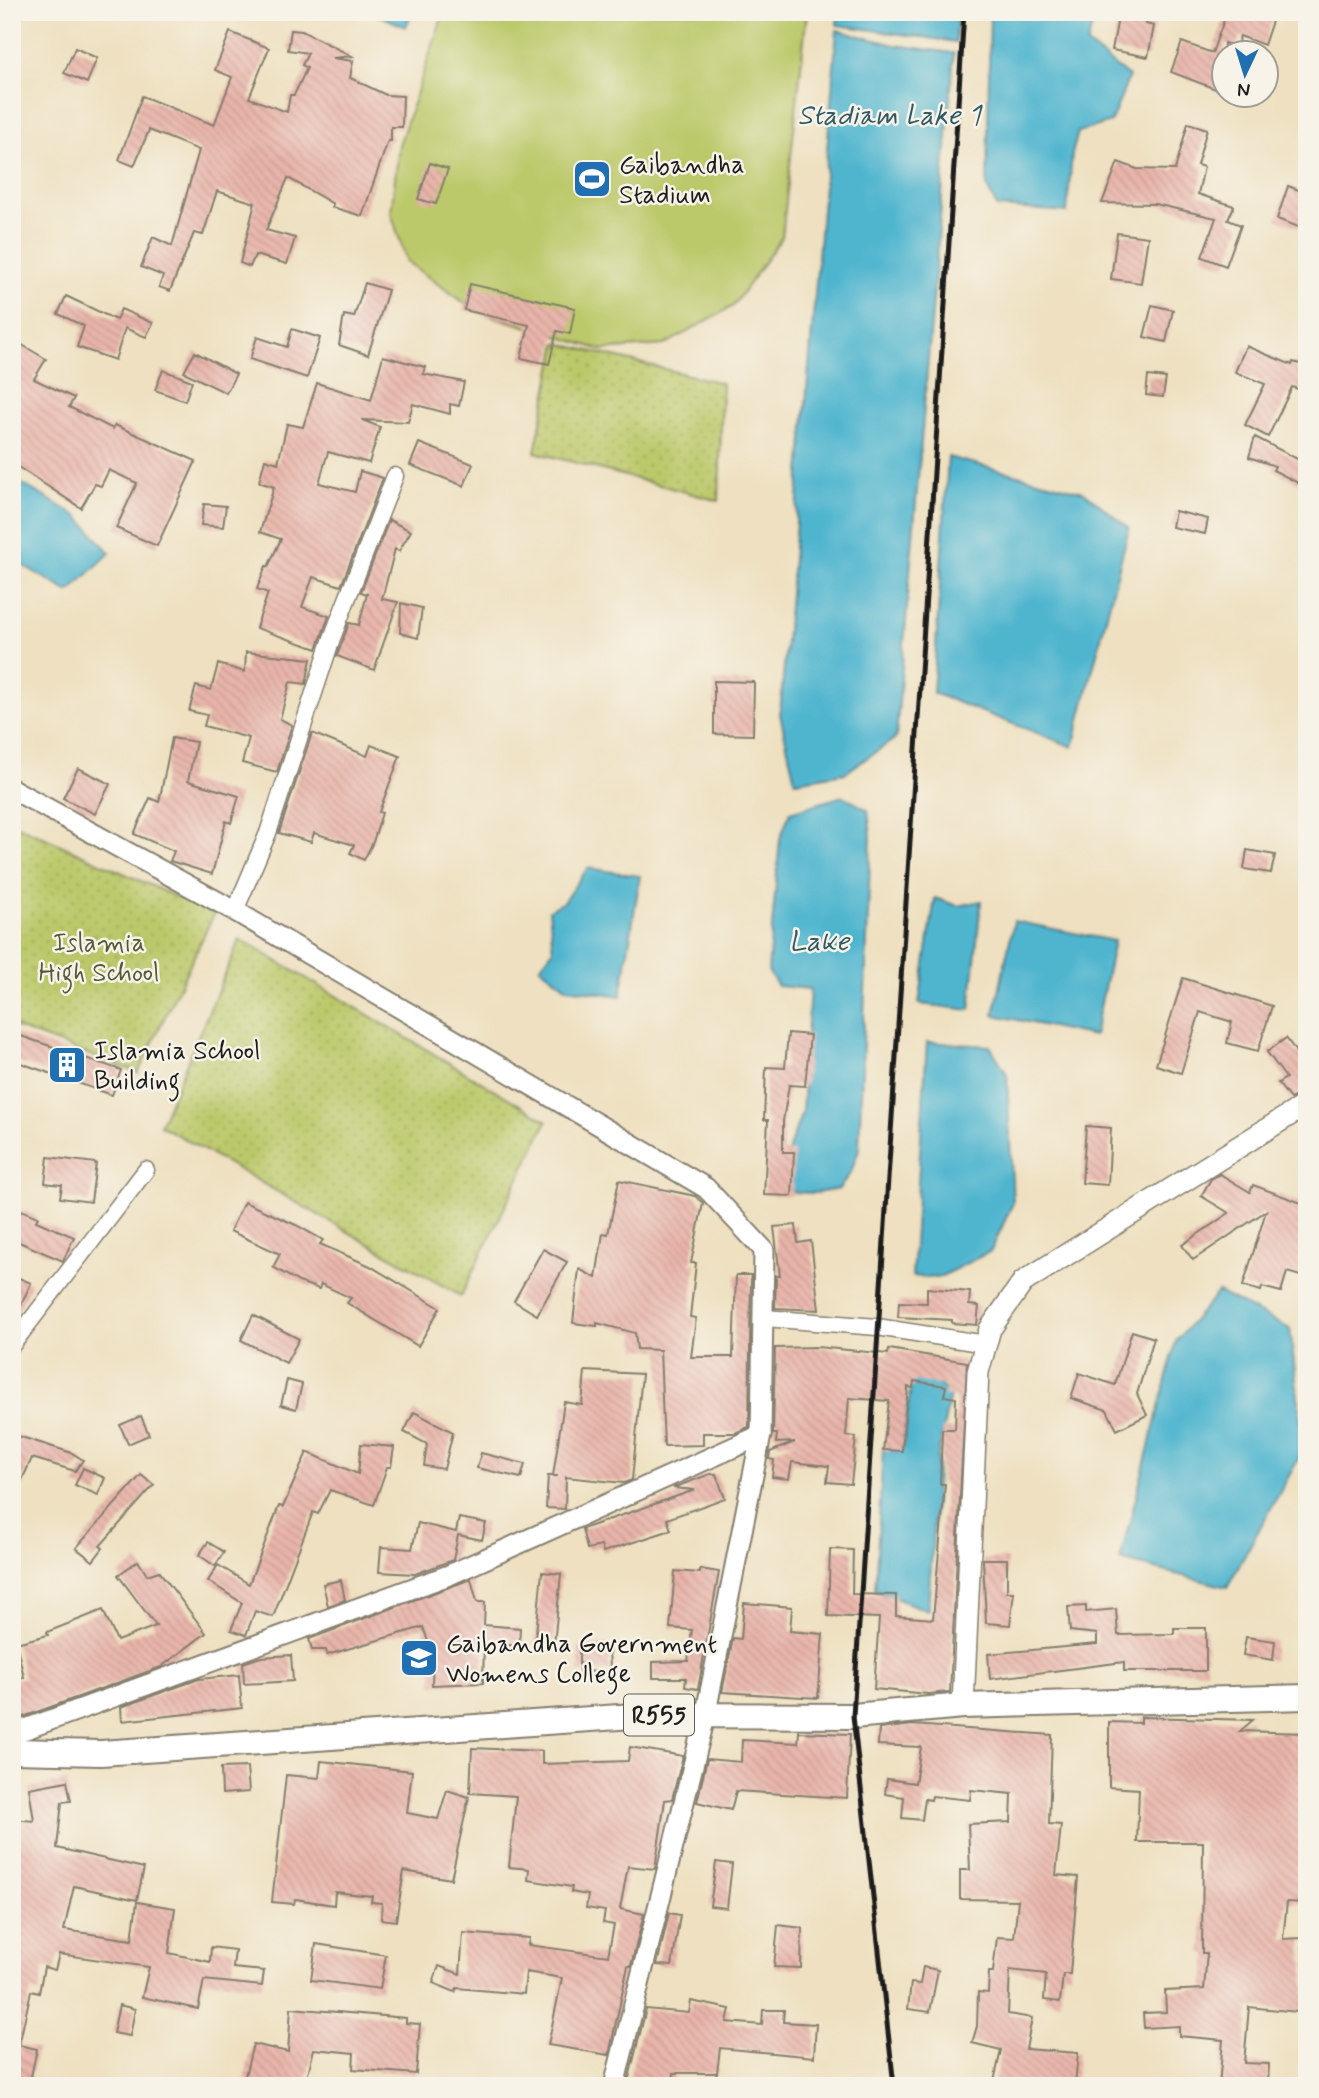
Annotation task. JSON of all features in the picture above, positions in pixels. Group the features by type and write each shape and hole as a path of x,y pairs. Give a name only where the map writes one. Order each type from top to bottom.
{"main road":[{"path":"963,1706 978,1372 990,1329 1023,1282 1307,1104"},
{"name":"R555","path":"12,1751 101,1753 648,1715 853,1716 963,1706 1307,1697"}],"street":[{"path":"235,911 268,833 332,638 395,476"},
{"path":"12,789 235,911 706,1188 764,1250 765,1318 761,1435 705,1717 614,2086"},
{"path":"12,1345 146,1170"},
{"path":"765,1318 877,1327 986,1345"},
{"path":"12,1734 449,1574 761,1435"}],"green space":[{"name":"Gaibandha Stadium","path":"444,12 807,12 782,237 733,306 664,345 602,350 476,311 407,262 391,213 399,145"},
{"path":"557,343 722,383 719,501 535,452"},
{"name":"Islamia High School","path":"12,823 214,914 138,1073 12,1026"},
{"path":"240,939 547,1121 461,1296 160,1125"}],"water":[{"path":"370,12 412,12 406,27"},
{"path":"838,12 957,12 956,42 837,25"},
{"path":"990,12 1096,12 1087,44 1129,77 1111,122 1078,132 1072,154 1067,212 997,207 987,187"},
{"name":"Stadiam Lake 1","path":"837,30 895,45 954,53 896,738 845,773 795,781 780,714"},
{"path":"948,457 1084,492 1129,528 1073,747 933,693"},
{"path":"12,478 79,517 110,553 69,592 12,559"},
{"name":"Lake","path":"843,796 868,810 871,836 859,1149 851,1172 839,1189 816,1193 787,1192 789,1148 802,1112 810,989 778,986 768,971 780,839 790,812"},
{"path":"588,868 640,876 621,996 567,988 540,967 553,950 549,910 563,902"},
{"path":"935,898 958,906 981,901 970,1010 919,1004"},
{"path":"1014,921 1114,941 1094,1036 994,1015"},
{"path":"927,1042 990,1046 1007,1074 1013,1203 991,1251 938,1278 912,1276"},
{"path":"1218,1292 1290,1329 1304,1449 1227,1587 1120,1560 1176,1341"},
{"path":"912,1377 933,1380 950,1394 938,1455 928,1611 875,1590 883,1449 902,1450"}],"building":[{"path":"1119,12 1147,12 1146,24 1154,26 1148,57 1112,50"},
{"path":"1227,12 1275,12 1266,38 1217,38"},
{"path":"291,30 302,31 352,56 333,58 353,61 350,78 386,95 403,96 402,127 391,127 391,141 388,141 362,216 332,207 333,204 288,178 266,230 295,238 287,264 255,255 250,267 240,263 255,203 217,191 203,235 194,233 170,291 159,287 163,276 141,267 153,237 172,246 199,150 149,130 134,166 119,160 142,96 214,125 232,77 215,70 230,32 269,48 249,98 287,112 290,95 294,95 307,68 302,65 308,53 288,50"},
{"path":"1182,42 1210,52 1210,87 1171,72"},
{"path":"75,48 97,58 87,83 64,73"},
{"path":"1188,123 1207,129 1197,165 1204,167 1198,194 1234,206 1228,220 1241,225 1226,266 1202,257 1216,218 1155,204 1102,203 1118,162 1137,169 1175,170"},
{"path":"430,163 448,169 436,204 418,199"},
{"path":"1288,186 1307,193 1307,230 1277,219"},
{"path":"1117,233 1148,237 1141,283 1111,279"},
{"path":"365,283 388,290 368,355 339,345 344,315 354,317"},
{"path":"470,284 575,308 570,334 557,331 549,364 521,358 529,325 464,310"},
{"path":"66,296 116,320 121,309 153,323 146,337 125,328 115,360 77,347 84,326 58,314"},
{"path":"1152,305 1173,310 1166,342 1144,337"},
{"path":"292,329 320,338 307,378 250,359 257,337 287,347"},
{"path":"12,339 46,359 34,379 74,398 69,407 113,429 115,425 196,461 157,546 116,528 137,483 109,470 101,486 95,484 81,508 12,463"},
{"path":"1246,346 1292,365 1293,362 1307,366 1307,392 1292,387 1268,437 1245,425 1265,384 1235,372"},
{"path":"195,352 236,374 226,393 184,372"},
{"path":"383,356 425,367 423,374 464,382 459,406 450,404 450,414 413,404 408,422 362,420 380,427 369,463 328,452 319,483 355,492 360,471 383,478 341,586 313,577 302,607 329,616 317,649 256,628 268,593 257,589 281,539 260,532 274,487 259,482 265,459 278,463 287,424 303,427 317,383 371,400"},
{"path":"163,370 192,381 185,401 155,390"},
{"path":"1148,376 1166,378 1163,397 1146,395"},
{"path":"1255,437 1307,464 1298,483 1273,470 1275,466 1249,457"},
{"path":"419,443 473,464 464,486 410,465"},
{"path":"204,504 226,506 223,527 201,525"},
{"path":"1175,511 1208,519 1205,534 1172,527"},
{"path":"389,520 411,531 399,551 395,549 382,599 398,602 374,670 337,656 349,623 359,625 367,594 361,592"},
{"path":"401,603 422,608 418,638 400,633"},
{"path":"246,652 311,659 306,684 290,682 280,719 292,725 277,772 242,763 249,738 204,726 207,715 189,711 196,686 211,690 218,664 245,672"},
{"path":"714,681 754,682 753,735 714,734"},
{"path":"312,733 367,756 371,745 400,756 379,812 382,813 373,842 364,860 350,853 354,845 314,833 311,842 279,833"},
{"path":"172,738 196,742 188,781 239,796 231,823 226,821 212,874 170,861 174,851 134,834 150,798 159,802"},
{"path":"78,768 110,784 95,814 63,798"},
{"path":"1247,850 1275,855 1271,873 1244,869"},
{"path":"1183,978 1272,1006 1258,1051 1227,1043 1232,1022 1200,1012 1181,1073 1156,1065"},
{"name":"Islamia School Building","path":"12,1033 121,1070 112,1095 12,1060"},
{"path":"788,1033 810,1035 805,1086 789,1085 783,1121 783,1152 794,1152 792,1196 764,1195 768,1120 764,1120 766,1067 785,1068"},
{"path":"1286,1038 1297,1053 1307,1046 1307,1091 1290,1099 1278,1083 1286,1078 1267,1052"},
{"path":"1086,1126 1111,1128 1108,1185 1082,1183"},
{"path":"48,1157 96,1163 91,1202 60,1198 62,1185 45,1183"},
{"path":"1220,1174 1250,1192 1253,1185 1307,1205 1302,1219 1307,1221 1307,1278 1287,1272 1281,1292 1262,1287 1261,1291 1243,1286 1266,1211 1193,1260 1182,1245 1229,1213 1201,1196 1211,1179"},
{"path":"619,1180 695,1196 703,1203 691,1263 696,1263 690,1317 696,1318 691,1357 733,1357 736,1275 751,1275 749,1427 735,1433 703,1433 703,1445 664,1446 660,1350 637,1349 635,1333 597,1323 597,1326 573,1323 579,1269 596,1278 603,1233 608,1234"},
{"path":"244,1202 296,1225 323,1240 320,1244 370,1266 440,1308 418,1346 347,1303 351,1298 321,1284 319,1289 299,1282 273,1267 280,1254 230,1231"},
{"path":"21,1210 38,1217 36,1221 74,1237 63,1261 12,1239 12,1229"},
{"path":"796,1225 798,1243 811,1241 819,1310 775,1308 776,1276 780,1276 774,1227"},
{"path":"543,1249 567,1262 537,1315 514,1301"},
{"path":"12,1275 31,1283 12,1325"},
{"path":"927,1288 970,1292 969,1305 979,1306 977,1325 952,1323 952,1320 898,1317 899,1302 927,1303"},
{"path":"253,1315 299,1339 286,1363 241,1340"},
{"path":"1132,1331 1154,1338 1137,1394 1147,1415 1117,1430 1107,1410 1071,1398 1079,1373 1115,1385"},
{"path":"817,1347 888,1354 889,1349 967,1362 950,1692 928,1694 874,1689 879,1618 828,1616 830,1549 853,1550 852,1594 896,1595 896,1616 933,1619 945,1484 940,1484 942,1429 955,1429 956,1398 944,1396 946,1386 914,1381 913,1388 908,1387 902,1451 883,1450 889,1401 849,1398 846,1436 856,1437 851,1484 827,1482 829,1466 792,1462 789,1479 772,1477 774,1460 769,1459 770,1452 795,1442 776,1443 777,1434 773,1434 775,1348"},
{"path":"585,1371 642,1374 632,1480 624,1483 566,1477 565,1509 546,1508 548,1476 553,1476 564,1402 582,1405"},
{"path":"287,1380 302,1384 296,1409 281,1405"},
{"path":"414,1412 453,1432 444,1469 424,1466 427,1444 404,1432"},
{"path":"141,1416 149,1435 128,1444 120,1425"},
{"path":"12,1434 72,1453 83,1460 75,1471 32,1458 12,1502"},
{"path":"361,1444 394,1447 391,1467 387,1467 374,1505 330,1490 318,1514 313,1512 273,1617 255,1611 246,1635 231,1630 242,1603 208,1581 218,1565 249,1584 279,1506 283,1507 307,1452 358,1474"},
{"path":"481,1453 525,1464 521,1478 477,1468"},
{"path":"83,1468 105,1478 98,1495 75,1485"},
{"path":"716,1474 725,1498 667,1519 671,1530 603,1552 601,1546 587,1549 582,1529 695,1490 673,1488"},
{"path":"141,1475 154,1485 100,1546 103,1548 93,1561 76,1548"},
{"path":"459,1518 486,1523 482,1540 458,1535 453,1560 415,1574 379,1572 381,1547 412,1549 418,1523 456,1532"},
{"path":"208,1542 224,1552 215,1566 199,1555"},
{"path":"983,1559 1007,1559 1007,1592 1014,1592 1010,1625 986,1623"},
{"path":"138,1561 147,1575 159,1571 206,1633 161,1667 12,1721 12,1681 24,1677 16,1643 48,1635 47,1632 103,1610 117,1641 156,1626 118,1575"},
{"path":"700,1569 719,1572 698,1689 685,1687 686,1678 653,1678 653,1662 688,1661 692,1630 670,1628 675,1571 700,1573"},
{"path":"542,1572 561,1574 554,1645 535,1644"},
{"path":"471,1579 477,1602 485,1602 484,1625 520,1628 519,1646 484,1643 483,1683 432,1685 433,1656 423,1627 327,1655 326,1650 312,1650 309,1639"},
{"path":"341,1580 345,1600 328,1606 323,1584"},
{"path":"744,1603 792,1607 790,1631 823,1634 818,1698 722,1692 733,1638 741,1639"},
{"path":"1086,1606 1086,1612 1116,1609 1118,1635 1174,1634 1174,1628 1206,1628 1206,1671 1124,1671 1124,1662 990,1679 988,1654 1097,1644 1097,1634 1070,1631 1068,1607"},
{"path":"1246,1637 1275,1641 1273,1660 1243,1655"},
{"path":"609,1645 610,1671 579,1672 579,1646"},
{"path":"291,1655 293,1681 244,1684 243,1663 261,1657"},
{"path":"239,1675 242,1708 122,1721 121,1707 199,1679"},
{"path":"1141,1717 1253,1720 1240,1731 1307,1733 1307,1903 1287,1902 1283,1939 1302,1938 1307,2013 1249,2007 1244,2063 1269,2064 1268,2086 1219,2086 1223,2040 1179,2036 1179,2026 1144,2028 1143,2013 1166,2012 1165,1991 1204,1989 1207,1953 1202,1953 1203,1842 1137,1842 1139,1789 1109,1787 1109,1722 1141,1723"},
{"path":"913,1725 1052,1735 1049,1824 1061,1825 1056,1875 1078,1877 1070,1974 1063,1974 1060,2002 1044,2000 1046,1974 1010,1970 1008,2014 1032,2018 1026,2049 1078,2053 1075,2086 993,2086 1001,2050 972,2043 977,2026 978,1992 988,1993 989,1972 993,1972 997,1937 1014,1938 1018,1900 960,1899 960,1870 970,1870 968,1824 1011,1822 1012,1794 971,1790 970,1800 932,1796 931,1800 925,1799 922,1820 902,1818 904,1797 885,1794 887,1779 915,1783 921,1747 878,1745 879,1729"},
{"path":"799,1732 850,1734 847,1798 736,1791 731,1810 697,1802 707,1759 741,1762 742,1740 798,1743"},
{"path":"630,1747 683,1756 672,1799 665,1800 655,1869 628,1866 620,1909 644,1914 631,1966 628,1966 609,2055 548,2045 562,1978 526,1972 524,1994 457,1988 455,1992 433,1983 439,1966 460,1974 463,1933 529,1938 528,1945 608,1956 614,1925 603,1923 605,1911 586,1908 588,1895 571,1892 572,1887 528,1880 529,1869 509,1867 516,1796 470,1793 472,1748 542,1751 542,1764 628,1761"},
{"path":"321,1761 412,1771 407,1813 438,1819 447,1790 469,1797 451,1879 404,1871 396,1921 381,1919 382,1903 371,1902 372,1896 335,1892 334,1905 295,1899 294,1904 272,1902 286,1775 319,1778"},
{"path":"247,1767 249,1792 222,1794 221,1768"},
{"path":"67,1781 71,1801 62,1802 57,1848 144,1868 137,1900 74,1886 64,1930 132,1940 137,1902 175,1908 169,1953 210,1962 211,1947 235,1950 233,1968 264,1971 262,1986 204,1980 198,2009 142,1997 149,1967 59,1954 55,1970 44,1967 39,1993 31,1991 19,2045 14,2044 37,2049 29,2086 12,2086 12,1819 34,1821 29,1788"},
{"path":"716,1862 732,1864 727,1908 710,1906"},
{"path":"669,1913 680,1915 672,1966 657,1965"},
{"path":"778,1925 802,1928 801,1968 774,1967"},
{"path":"316,1944 386,1955 380,1989 311,1980"},
{"path":"923,1967 938,1970 930,2012 908,2009 911,1983 920,1984"},
{"path":"691,2001 730,2009 727,2022 762,2025 763,2010 784,2010 783,2022 816,2024 814,2057 720,2048 717,2073 674,2073 673,2086 627,2086 646,2009 689,2013"},
{"path":"119,2005 135,2009 130,2036 113,2033"},
{"path":"291,2008 406,2018 406,2023 420,2024 416,2074 353,2069 354,2053 314,2049 305,2086 243,2084 253,2044 288,2052"}],"railway":[{"path":"894,2086 853,1716 964,12"}],"place":[{"name":"Gaibandha Stadium","path":"592,179"},
{"name":"Islamia School Building","path":"67,1065"},
{"name":"Gaibandha Government Womens College","path":"419,1658"}]}
